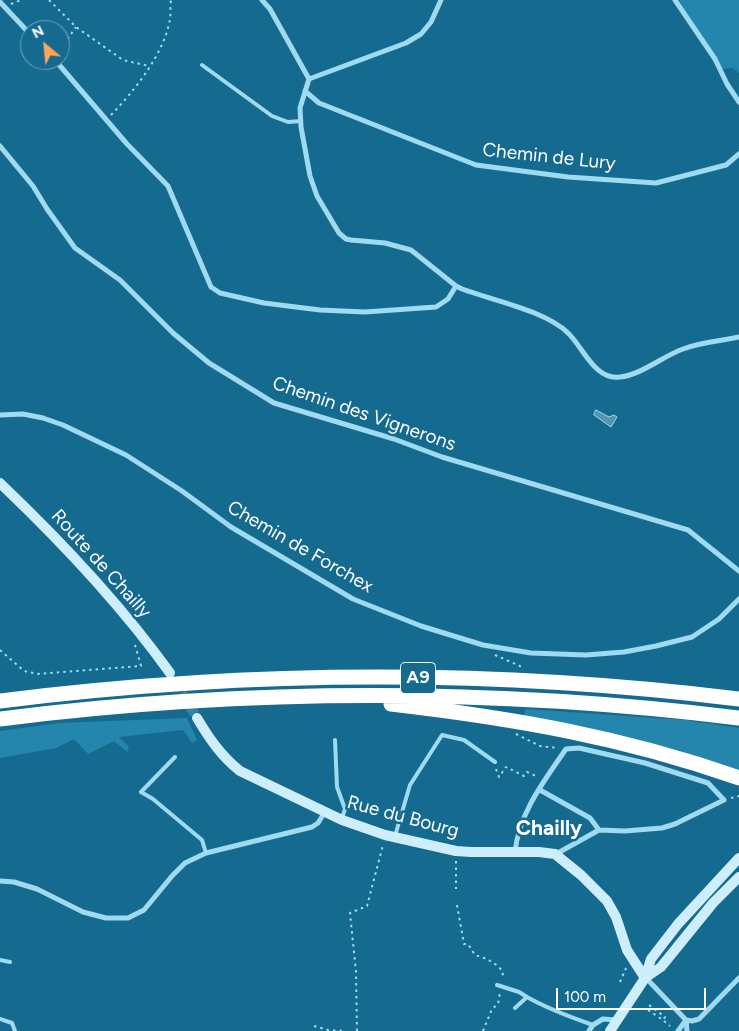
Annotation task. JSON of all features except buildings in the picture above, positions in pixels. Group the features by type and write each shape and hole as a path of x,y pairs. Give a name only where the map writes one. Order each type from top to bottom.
{"highway":[{"name":"A9","path":"0,701 193,682 328,678 486,679 606,686 739,699"},
{"name":"A9","path":"0,719 161,702 322,696 436,696 534,700 642,707 739,718"},
{"path":"322,696 456,712 581,733 645,748 739,778"}],"street":[{"path":"262,0 270,9 309,79 300,108 300,121 310,176 317,196 340,233 346,239 385,243 411,250 456,286 553,321 568,333 599,371 609,377 620,378 631,374 685,348 739,337"},
{"path":"309,79 406,44 421,34 431,22 441,0"},
{"path":"675,0 715,59 727,84 739,102"},
{"path":"0,2 20,23"},
{"path":"64,70 127,144 168,186 211,286 220,293 264,303 320,310 374,312 436,307 448,300 456,286"},
{"name":"Chemin de Lury","path":"305,91 319,102 476,165 568,177 656,183 726,166 739,154"},
{"name":"Chemin des Vignerons","path":"0,146 34,186 47,209 74,248 120,280 173,333 210,363 274,403 394,438 442,457 688,530 739,571"},
{"name":"Chemin de Forchex","path":"0,415 23,414 43,418 126,455 231,527 353,599 421,626 483,645 532,653 586,655 624,652 692,637 719,619 739,599"},
{"name":"Route de Chailly","path":"0,483 109,594 170,673"},
{"path":"0,881 14,882 37,889 83,912 106,918 128,918 144,910 185,863 206,853 312,827 318,823 324,812 240,771 231,764 215,747 197,718"},
{"path":"515,852 517,834 532,800 566,749 579,748 645,763 708,783 724,800 662,828 625,831 600,830 555,854 582,875 607,901 616,917 627,950 645,978 686,1020 699,1019 739,978"},
{"path":"540,790 590,818 600,830"},
{"name":"Rue du Bourg","path":"324,812 390,836 456,851 539,852 555,854"},
{"path":"610,1031 645,978 651,959 678,924 739,858"},
{"path":"645,978 661,967 713,903 739,877"},
{"path":"590,1031 602,1019 616,1020"},
{"path":"678,1031 686,1020"},
{"path":"686,1020 687,1031"}],"lane":[{"path":"202,65 272,116 288,122 300,121"},
{"path":"390,836 410,785 442,735 464,740 495,762"},
{"path":"335,740 337,787 345,809 342,820"},
{"path":"175,757 141,792 153,799 202,840 206,853"},
{"path":"0,960 10,962"},
{"path":"497,985 519,992 538,1004 566,1016 594,1025"},
{"path":"516,1008 527,997"},
{"path":"0,1019 12,1023 15,1031"}],"path":[{"path":"49,0 76,27 123,60 149,66"},
{"path":"107,120 128,98 160,50 170,20 170,0"},
{"path":"70,36 76,27"},
{"path":"0,650 24,671 38,674 142,666 134,639 140,632"},
{"path":"498,656 520,666"},
{"path":"516,735 537,744 566,749"},
{"path":"495,762 499,777 506,767 524,776 527,772 544,780"},
{"path":"357,1031 356,972 350,913 367,906 390,836"},
{"path":"456,851 456,889"},
{"path":"457,904 464,944 468,944"},
{"path":"620,982 626,967"},
{"path":"649,1004 665,1017 662,1020"},
{"path":"648,1010 670,1026"},
{"path":"314,1026 328,1030 345,1031"}],"shaded area":[{"path":"679,0 739,0 739,73 733,68 720,69"},
{"path":"596,410 609,417 614,415 617,417 611,427 594,415"},
{"path":"525,709 685,720 739,728 739,771 524,717"},
{"path":"187,718 197,740 192,743 183,730 119,737 129,747 127,752 114,741 88,754 74,739 56,748 0,758 0,731 59,723"}],"tunnel":[{"path":"174,680 197,718"}],"district":[{"name":"Chailly","path":"549,829"}]}
